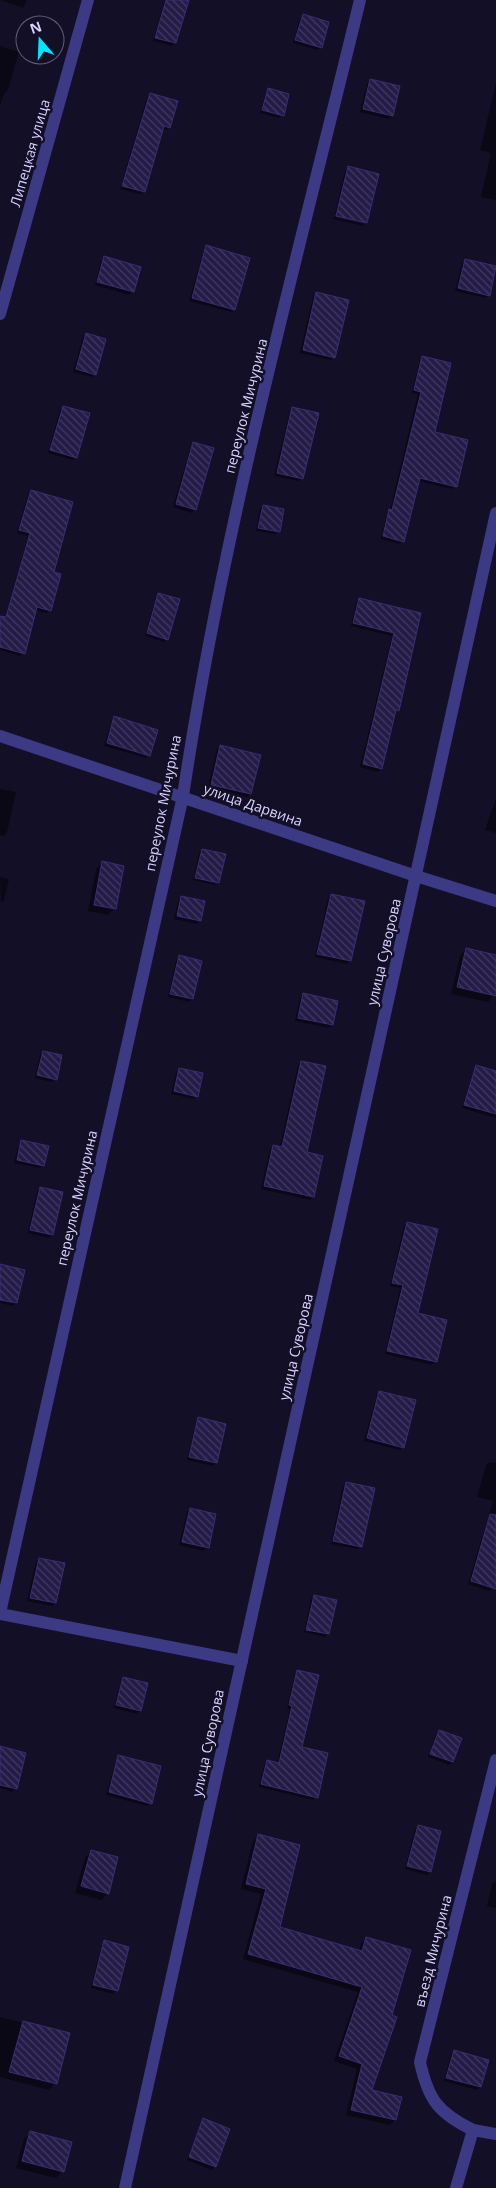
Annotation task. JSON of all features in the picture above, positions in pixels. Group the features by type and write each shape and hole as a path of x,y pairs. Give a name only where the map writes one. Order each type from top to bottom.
{"street":[{"name":"Липецкая улица","path":"0,314 88,0"},
{"name":"переулок Мичурина","path":"0,1614 183,796 197,700 227,545 360,0"},
{"name":"улица Суворова","path":"125,2188 496,513"},
{"name":"улица Дарвина","path":"0,736 183,796 416,876 496,901"},
{"path":"0,1614 242,1661"},
{"name":"въезд Мичурина","path":"496,1760 420,2062 425,2086 437,2104 451,2119 472,2130 496,2134"},
{"path":"456,2188 472,2130"}],"building":[{"path":"166,0 189,0 176,43 155,38"},
{"path":"303,14 329,22 322,48 295,40"},
{"path":"370,79 400,86 393,116 363,109"},
{"path":"268,88 289,94 284,116 262,110"},
{"path":"150,93 178,101 170,128 164,126 145,192 122,186"},
{"path":"348,166 379,174 367,223 336,216"},
{"path":"206,245 250,258 235,310 192,298"},
{"path":"104,256 141,267 134,292 97,282"},
{"path":"465,259 496,266 490,296 458,288"},
{"path":"316,292 349,300 335,358 303,350"},
{"path":"86,333 106,339 96,375 76,369"},
{"path":"422,356 451,363 435,432 468,440 457,487 420,478 404,542 383,536 389,509 392,510 421,392 414,390"},
{"path":"63,406 90,413 77,458 50,450"},
{"path":"292,407 319,413 303,479 277,473"},
{"path":"193,442 214,448 196,510 176,504"},
{"path":"31,490 73,502 54,572 61,574 51,611 37,607 25,654 0,647 0,616 6,617 30,533 19,530"},
{"path":"263,505 284,509 280,532 258,528"},
{"path":"158,593 180,599 168,640 147,633"},
{"path":"359,598 421,613 399,711 396,710 382,769 363,764 394,633 353,623"},
{"path":"114,716 158,730 150,756 107,743"},
{"path":"220,745 261,755 251,794 211,785"},
{"path":"202,849 226,854 219,883 195,878"},
{"path":"102,861 124,866 116,909 94,905"},
{"path":"331,894 365,901 351,961 317,954"},
{"path":"181,896 205,901 201,921 177,916"},
{"path":"466,948 496,955 496,996 457,987"},
{"path":"179,955 202,961 193,999 170,994"},
{"path":"303,993 338,1001 333,1025 298,1018"},
{"path":"43,1051 62,1055 57,1080 37,1075"},
{"path":"301,1061 326,1066 307,1152 323,1156 314,1197 264,1186 273,1145 282,1147"},
{"path":"476,1065 496,1071 496,1114 464,1105"},
{"path":"179,1068 203,1073 198,1097 174,1091"},
{"path":"21,1140 49,1146 44,1166 17,1160"},
{"path":"40,1187 63,1192 53,1235 30,1230"},
{"path":"407,1222 438,1229 418,1313 447,1320 437,1362 387,1351 403,1285 392,1283"},
{"path":"0,1264 25,1270 17,1303 0,1300"},
{"path":"379,1391 416,1400 404,1448 367,1438"},
{"path":"198,1417 226,1424 217,1463 189,1457"},
{"path":"346,1482 375,1488 362,1547 333,1541"},
{"path":"190,1508 216,1514 209,1548 182,1542"},
{"path":"490,1514 496,1515 496,1589 471,1581"},
{"path":"39,1558 65,1563 56,1603 30,1598"},
{"path":"314,1595 337,1600 329,1634 306,1630"},
{"path":"297,1670 319,1675 302,1747 328,1753 318,1798 261,1784 267,1760 279,1763 292,1706 289,1705"},
{"path":"123,1677 148,1683 141,1711 116,1705"},
{"path":"439,1730 462,1738 453,1762 430,1754"},
{"path":"0,1746 26,1753 17,1789 0,1785"},
{"path":"118,1755 161,1766 152,1804 109,1792"},
{"path":"418,1825 441,1831 431,1872 407,1866"},
{"path":"258,1834 300,1845 280,1927 362,1951 366,1937 411,1950 392,2015 397,2017 372,2090 402,2097 396,2120 351,2110 362,2064 339,2056 362,1987 248,1954 266,1889 246,1884"},
{"path":"91,1850 118,1857 109,1894 81,1886"},
{"path":"104,1940 129,1947 118,1991 93,1985"},
{"path":"23,2021 70,2033 57,2084 9,2072"},
{"path":"454,2050 489,2060 481,2087 446,2078"},
{"path":"203,2118 230,2129 216,2167 189,2157"},
{"path":"30,2131 72,2142 64,2172 22,2161"}]}
